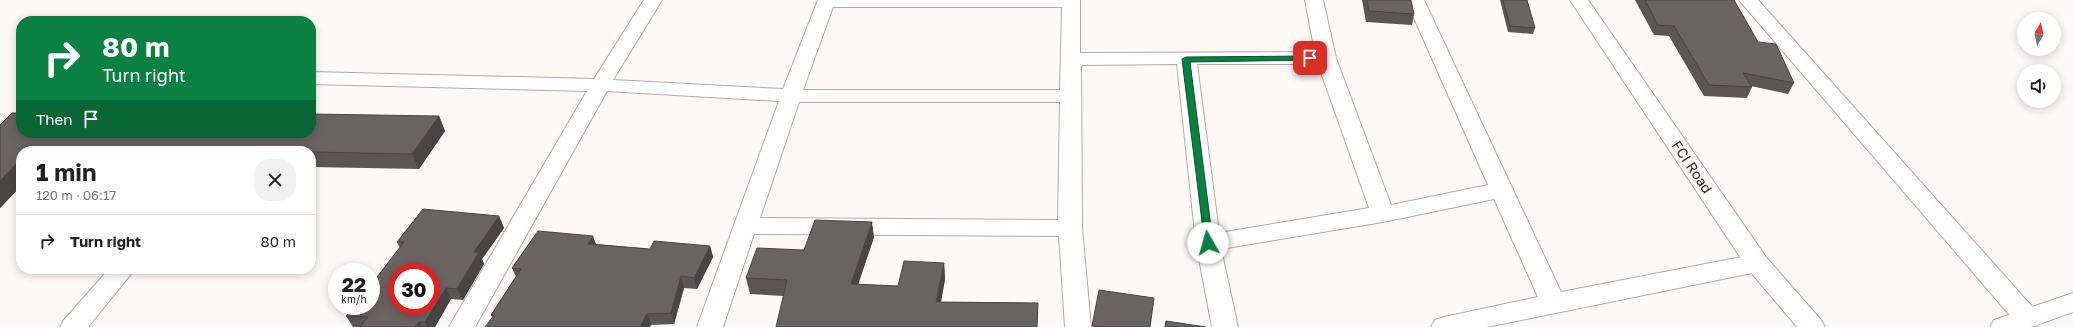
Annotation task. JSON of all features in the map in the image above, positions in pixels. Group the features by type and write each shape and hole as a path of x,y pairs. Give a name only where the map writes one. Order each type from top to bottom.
{"street":[{"path":"462,327 600,85 653,0"},
{"path":"1314,0 1326,58 1383,214"},
{"path":"1401,0 1415,0 1553,303"},
{"name":"FCI Road","path":"1579,0 1757,263 1812,327"},
{"path":"1748,0 2028,319"},
{"path":"710,327 791,96 827,1 1071,1 1070,228 1078,327"},
{"path":"1070,59 1326,58"},
{"path":"1186,59 1208,243 1225,327"},
{"path":"316,78 600,85 791,96 1070,96"},
{"path":"1208,243 1383,214 1501,190"},
{"path":"745,226 1070,228"},
{"path":"1444,327 1553,303 1757,263"},
{"path":"73,327 118,274"},
{"path":"2003,327 2073,302"}],"building":[{"path":"1367,0 1411,0 1414,14 1369,11"},
{"path":"1503,0 1527,0 1535,28 1510,26"},
{"path":"1645,0 1734,0 1758,42 1776,44 1794,83 1743,73 1752,87 1709,85 1674,26 1658,25"},
{"path":"12,113 16,113 16,138 316,138 316,114 439,116 412,154 316,152 316,146 16,146 16,164 0,181 0,125"},
{"path":"423,209 499,216 474,252 479,252 457,289 446,288 440,298 440,263 388,263 388,315 429,315 425,322 419,322 415,327 360,327 368,317 346,316 380,315 380,273 404,242 397,242"},
{"path":"815,220 872,222 851,284 898,286 904,261 944,263 936,302 1038,303 1037,327 776,327 787,280 746,278 757,248 804,250"},
{"path":"538,231 593,236 588,244 650,249 654,241 710,246 694,278 681,276 671,313 647,314 640,327 485,327 494,315 491,315 521,269 512,268"},
{"path":"1099,290 1154,298 1150,327 1092,326"},
{"path":"1166,321 1206,327 1165,327"}],"route":[{"path":"1208,243 1186,59 1310,58"}]}
